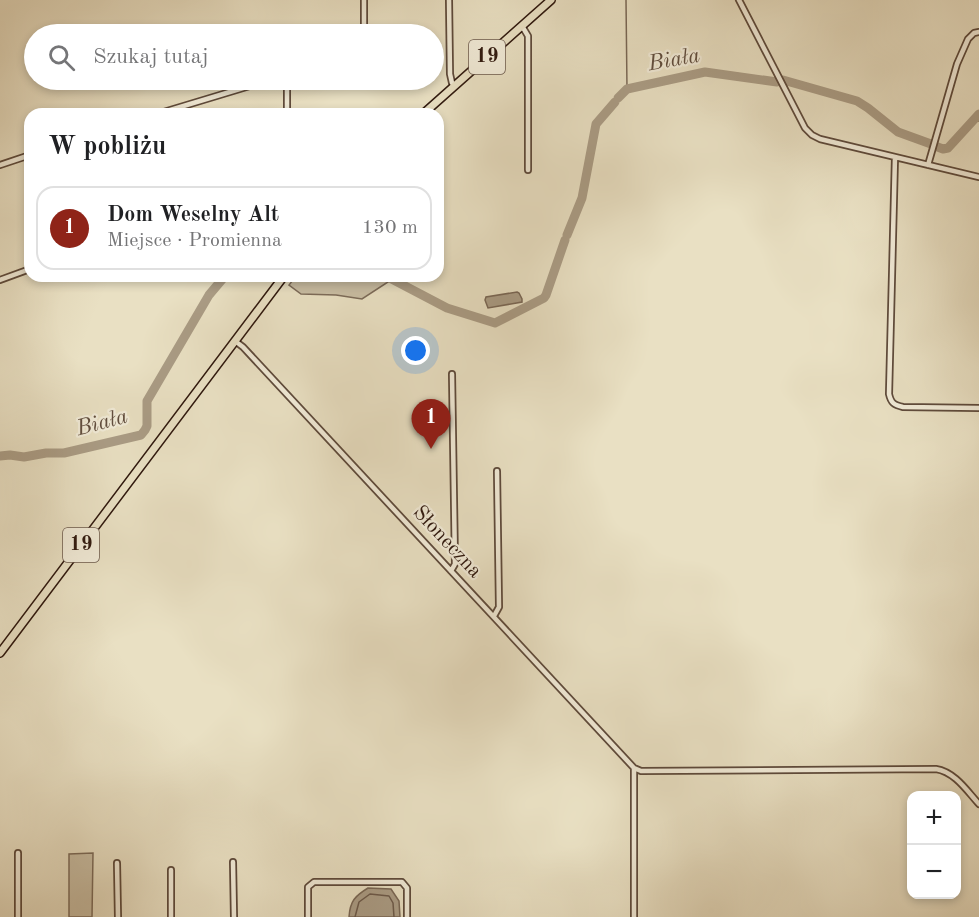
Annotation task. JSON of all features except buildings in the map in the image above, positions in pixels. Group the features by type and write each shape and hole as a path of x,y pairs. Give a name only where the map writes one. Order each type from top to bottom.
{"highway":[{"name":"19","path":"430,108 551,0"},
{"name":"19","path":"0,653 280,282"}],"street":[{"path":"364,0 364,24"},
{"path":"449,0 450,74 455,86"},
{"path":"739,0 805,128 812,135 820,139 979,177"},
{"path":"522,26 528,36 528,170"},
{"path":"928,165 957,64 968,39 974,33 979,32"},
{"path":"177,108 236,90"},
{"path":"287,90 287,108"},
{"path":"0,165 24,157"},
{"path":"895,157 889,394 891,401 895,406 903,407 979,408"},
{"path":"0,280 24,271"},
{"name":"Słoneczna","path":"235,342 243,347 634,768"},
{"path":"451,571 456,564 452,374"},
{"path":"494,616 499,607 497,471"},
{"path":"633,917 634,768 641,771 936,769 945,770 953,776 979,804"},
{"path":"18,853 18,917"},
{"path":"233,862 234,917"},
{"path":"117,863 118,917"},
{"path":"171,870 171,917"},
{"path":"308,917 308,887 314,882 402,882 407,888 407,917"}],"shaded area":[{"path":"291,282 388,282 362,299 336,295 301,294 289,285"},
{"path":"93,853 92,917 69,917 69,854"}],"water":[{"path":"517,292 522,302 488,308 486,297"},
{"path":"368,888 391,889 399,901 400,917 349,917 354,900"}],"waterway":[{"path":"626,0 627,89"},
{"name":"Biała","path":"618,98 627,89 705,72 777,82"},
{"name":"Biała","path":"783,80 857,101 898,132 931,144"},
{"name":"Biała","path":"567,235 582,198 596,124 615,102"},
{"name":"Biała","path":"935,146 948,148 979,114"},
{"name":"Biała","path":"973,120 979,121"},
{"name":"Biała","path":"397,282 447,308 495,323 544,298 565,240"},
{"name":"Biała","path":"0,456 24,457 64,453 141,435 147,426 147,401 209,295 220,282"}],"place":[{"name":"Dom Weselny Alt","path":"431,449"}]}
